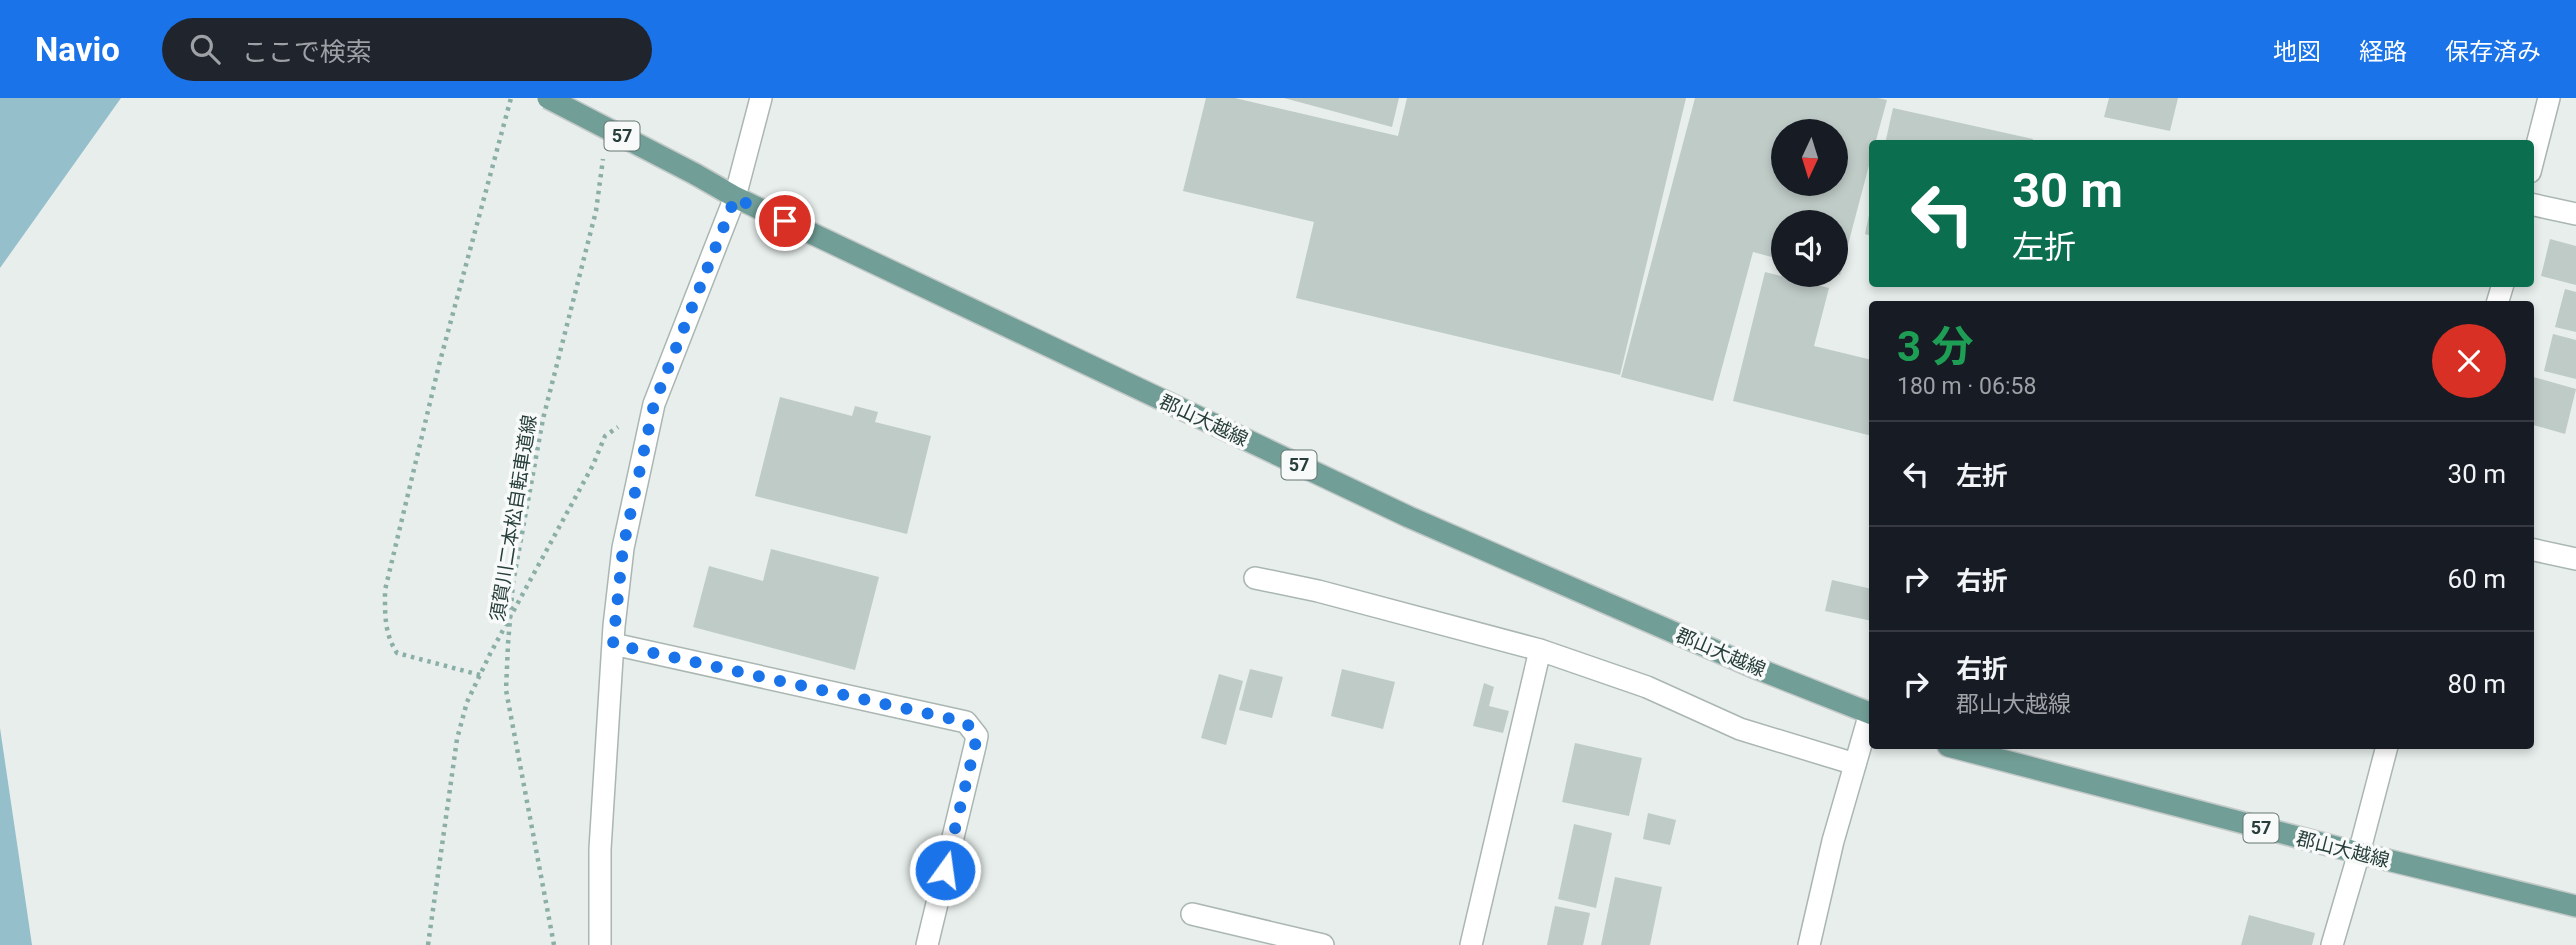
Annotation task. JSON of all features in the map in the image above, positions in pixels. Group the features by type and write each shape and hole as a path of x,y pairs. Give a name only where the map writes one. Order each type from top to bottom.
{"main road":[{"name":"郡山大越線","path":"548,98 695,174 735,198 1409,517 1753,667 1869,712"},
{"name":"郡山大越線","path":"1960,749 2576,906"}],"street":[{"path":"600,945 600,849 613,644 623,548 654,404 735,198 761,98"},
{"path":"2534,156 2549,98"},
{"path":"2534,205 2576,214"},
{"path":"2534,550 2576,559"},
{"path":"1255,578 1318,591 1540,650 1647,687 1740,729 1855,764"},
{"path":"613,644 966,722 976,736 975,746 927,945"},
{"path":"1471,945 1540,650"},
{"path":"1809,945 1833,841 1869,719"},
{"path":"2332,945 2360,853 2385,749"},
{"path":"1192,914 1323,945"}],"path":[{"path":"480,675 397,653 388,640 385,590 439,365 510,98"},
{"name":"須賀川二本松自転車道線","path":"554,945 506,690 510,618 513,583 542,419 596,211 605,148"},
{"path":"428,945 457,739 467,702 593,465 605,436 654,404"}],"water":[{"path":"0,98 121,98 0,268"},
{"path":"0,728 32,945 0,945"}],"building":[{"path":"1206,98 1235,98 1398,136 1407,98 1686,98 1620,375 1296,298 1314,222 1183,191"},
{"path":"1284,98 1399,98 1392,127"},
{"path":"1695,98 1887,100 1876,140 1869,140 1869,165 1848,245 1848,210 1771,210 1771,257 1753,252 1713,401 1621,377"},
{"path":"2109,98 2178,98 2170,131 2104,117"},
{"path":"1893,108 2033,139 2033,140 1886,140"},
{"path":"1869,215 1869,235 1865,234"},
{"path":"2550,239 2576,246 2576,285 2541,276"},
{"path":"1765,272 1771,274 1771,287 1829,288 1814,346 1869,359 1869,435 1733,401"},
{"path":"2565,289 2576,292 2576,332 2555,327"},
{"path":"2553,334 2576,340 2576,379 2544,371"},
{"path":"2534,377 2576,389 2565,434 2534,425"},
{"path":"780,397 852,416 855,406 878,412 875,422 931,436 907,534 755,496"},
{"path":"771,549 879,577 855,670 693,627 709,566 763,581"},
{"path":"1832,580 1869,588 1869,620 1825,611"},
{"path":"1250,669 1283,677 1272,718 1239,710"},
{"path":"1342,669 1395,682 1383,729 1331,716"},
{"path":"1219,674 1243,681 1226,745 1201,738"},
{"path":"1484,683 1494,687 1489,706 1509,711 1503,733 1473,726"},
{"path":"1575,743 1642,758 1629,816 1562,802"},
{"path":"1648,813 1676,820 1670,845 1643,839"},
{"path":"1574,824 1612,833 1596,908 1558,899"},
{"path":"1615,877 1662,887 1650,945 1601,945"},
{"path":"1555,906 1590,913 1583,945 1547,945"},
{"path":"2249,915 2315,933 2312,945 2241,945"}],"route":[{"path":"785,221 735,198 654,404 623,548 613,644 966,722 976,736 975,746 945,870"}]}
